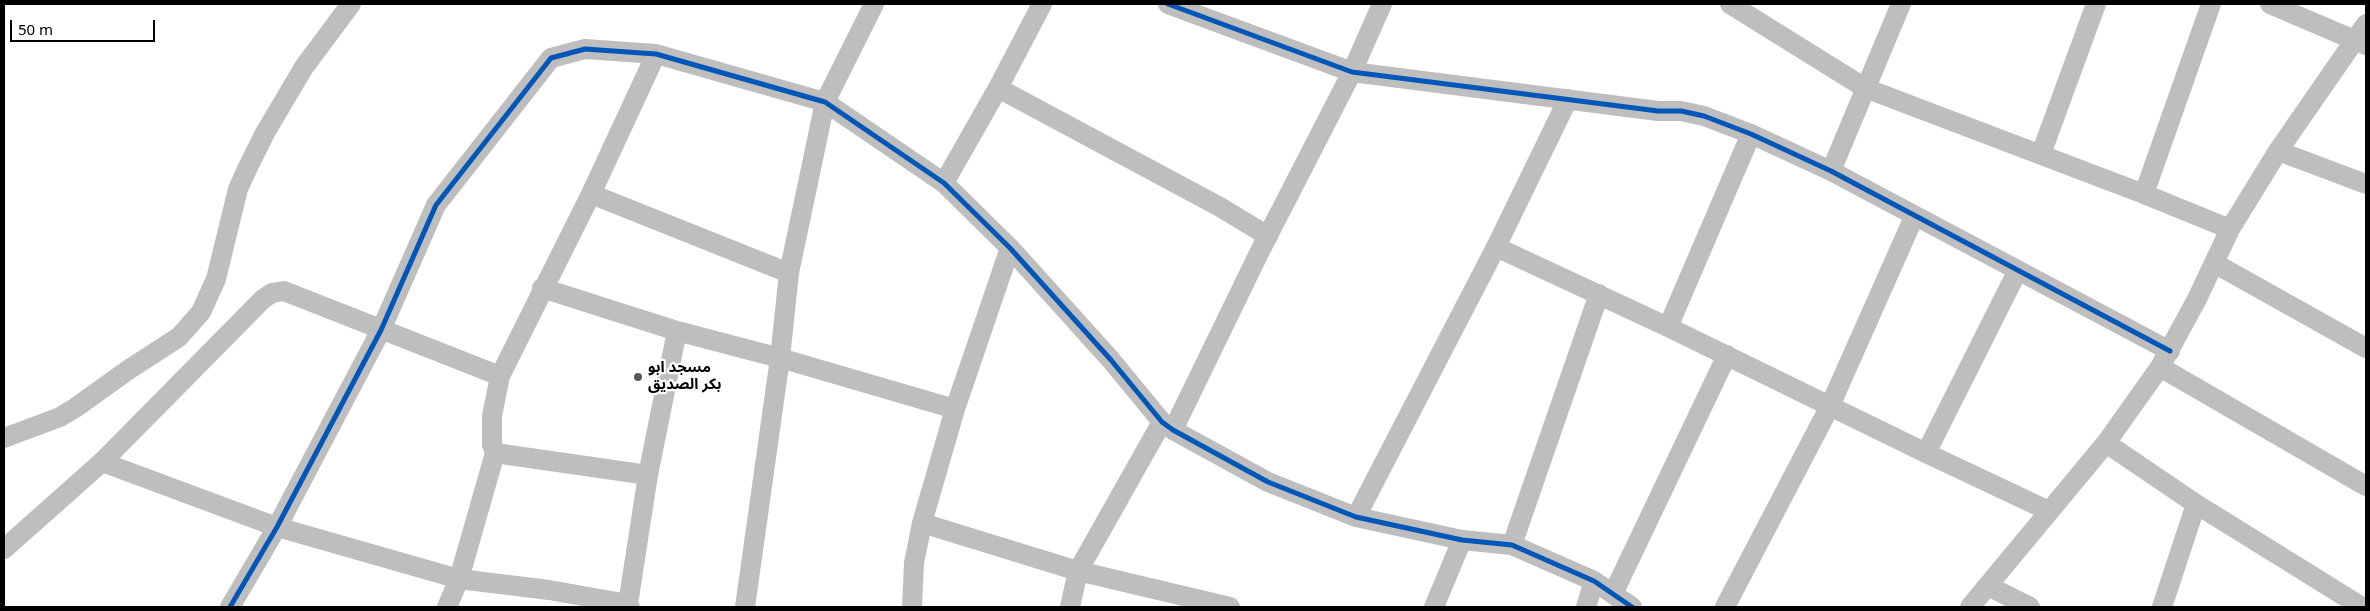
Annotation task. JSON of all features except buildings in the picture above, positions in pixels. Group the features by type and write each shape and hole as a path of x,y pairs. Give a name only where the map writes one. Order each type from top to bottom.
{"street":[{"path":"4,438 60,417 75,408 178,337 201,312 216,279 235,197 264,133 304,66 351,4"},
{"path":"745,607 780,358 789,273 825,102 874,4"},
{"path":"944,183 998,88 1042,4"},
{"path":"1168,4 1352,72 1658,111 1681,111 1704,116 1751,134 1831,171 1914,217 2018,270 2165,359 2366,486"},
{"path":"1070,607 1078,572 1168,426 1352,72 1382,4"},
{"path":"1730,4 1865,88 2230,228"},
{"path":"1831,171 1901,4"},
{"path":"2041,154 2096,4"},
{"path":"2144,194 2211,4"},
{"path":"2270,4 2361,43"},
{"path":"1970,607 2106,443 2165,359 2230,228 2278,151 2361,43 2366,24"},
{"path":"230,607 277,528 381,330 436,205 551,58 585,49 656,54 825,102 944,183 1010,248 1168,426 1268,482 1356,517 1462,540 1512,545 1594,581 1632,607"},
{"path":"447,607 459,579 495,453 492,445 492,416 500,376 542,288 591,194 656,54"},
{"path":"998,88 1220,207 1268,236"},
{"path":"1356,517 1496,247 1568,99"},
{"path":"1668,327 1751,134"},
{"path":"2278,151 2366,184"},
{"path":"591,194 789,273"},
{"path":"1725,607 1830,406 1914,217"},
{"path":"1496,247 1727,355 2049,511"},
{"path":"912,607 914,563 922,524 955,409 1010,248"},
{"path":"2214,263 2366,348"},
{"path":"1926,453 2018,270"},
{"path":"542,288 677,330 955,409"},
{"path":"4,549 102,462 263,299 272,293 284,291 500,376"},
{"path":"1512,545 1599,294"},
{"path":"102,462 277,528 459,579 549,590 629,606 648,475 677,330"},
{"path":"1613,594 1727,355"},
{"path":"2106,443 2196,504 2362,607"},
{"path":"495,453 648,475"},
{"path":"2162,607 2196,504"},
{"path":"922,524 1078,572 1230,607"},
{"path":"1434,607 1462,540"},
{"path":"1586,607 1594,581"},
{"path":"1988,586 2030,607"}],"cycle path":[{"path":"1168,4 1352,72 1658,111 1681,111 1704,116 1751,134 1831,171 2170,351"},
{"path":"230,607 277,527 381,330 436,205 551,58 585,49 656,54 825,102 944,183 1010,248 1111,360 1162,422 1173,430 1268,482 1356,517 1462,540 1512,545 1594,581 1632,607"}],"place":[{"name":"مسجد ابو بكر الصديق","path":"638,377"}]}
